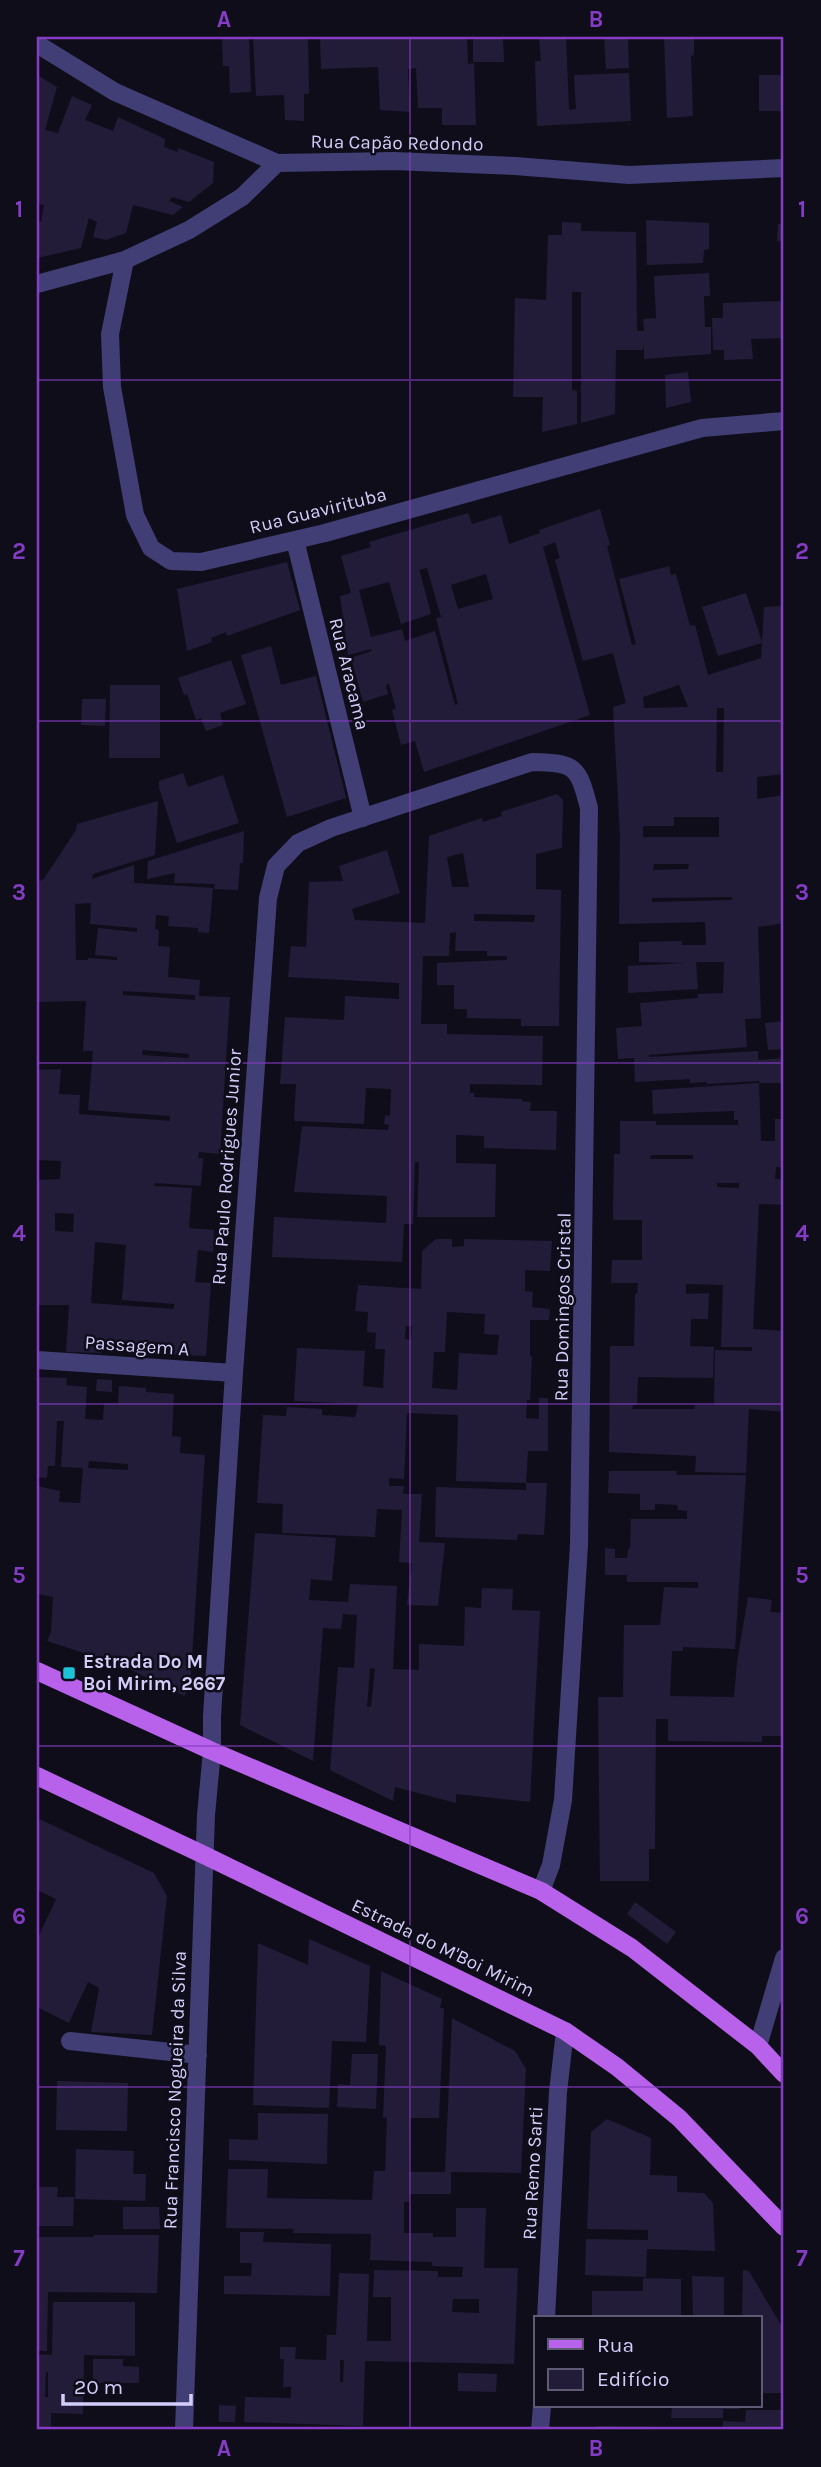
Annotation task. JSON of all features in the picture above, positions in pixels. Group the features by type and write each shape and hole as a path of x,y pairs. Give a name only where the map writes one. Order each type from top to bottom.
{"main road":[{"path":"37,1671 212,1751 541,1891 632,1948 758,2046 784,2074"},
{"name":"Estrada do M'Boi Mirim","path":"37,1776 565,2031 617,2067 679,2118 784,2227"}],"street":[{"name":"Rua Capão Redondo","path":"37,44 115,92 277,163 421,162 629,175 784,168"},
{"path":"37,284 125,260 189,230 242,197 277,163"},
{"name":"Rua Guavirituba","path":"125,260 110,334 112,387 135,515 151,548 171,561 201,562 295,540 702,428 784,421"},
{"name":"Rua Aracama","path":"295,540 363,818"},
{"name":"Rua Paulo Rodrigues Junior","path":"212,1751 234,1373 271,887 276,866 298,844 331,828 532,762"},
{"name":"Rua Domingos Cristal","path":"532,762 564,763 581,777 589,808 579,1545 563,1800 551,1865 541,1891"},
{"name":"Passagem A","path":"37,1360 234,1373"},
{"name":"Rua Francisco Nogueira da Silva","path":"184,2430 204,1855 212,1751"},
{"path":"758,2046 784,1958"},
{"name":"Rua Remo Sarti","path":"546,2316 558,2092 565,2031"},
{"path":"70,2041 198,2055"},
{"path":"540,2430 542,2408"}],"building":[{"path":"222,37 249,37 251,92 230,93 229,66 223,66"},
{"path":"253,37 308,37 309,94 304,94 304,121 285,120 284,95 256,96"},
{"path":"320,37 467,37 468,64 474,63 476,125 442,125 442,108 418,108 416,68 408,69 410,112 380,110 378,67 321,69"},
{"path":"473,37 503,37 504,62 473,62"},
{"path":"539,37 566,37 569,110 576,109 574,75 629,73 631,121 537,126 535,61 541,61"},
{"path":"604,37 628,37 629,68 606,69"},
{"path":"664,37 694,37 694,55 691,56 693,116 667,118"},
{"path":"37,75 57,87 45,130 58,133 72,96 92,105 85,120 113,131 118,117 165,139 164,147 178,152 178,148 214,162 213,183 189,202 172,197 169,201 183,207 173,215 133,205 126,233 106,240 93,237 97,222 89,218 81,248 37,258 37,221 41,222 44,205 37,204"},
{"path":"759,75 784,75 784,111 759,111"},
{"path":"646,220 709,223 709,249 704,250 703,263 647,265"},
{"path":"562,222 581,223 581,231 636,232 637,331 644,331 643,319 656,318 654,276 709,273 710,296 704,296 705,327 711,327 711,354 644,359 644,342 643,350 616,350 615,414 581,423 581,292 572,292 572,390 577,391 577,424 542,432 543,397 513,397 515,298 546,300 548,235 562,235"},
{"path":"778,224 784,224 784,242 777,241"},
{"path":"782,301 783,338 751,339 753,359 724,360 724,350 713,350 712,318 723,318 723,303"},
{"path":"688,372 691,402 666,408 665,375"},
{"path":"600,509 632,645 636,644 619,579 669,566 671,575 676,574 690,626 695,625 708,675 761,658 762,643 718,656 702,607 746,593 762,642 764,607 782,606 784,774 757,777 757,799 784,795 784,923 758,927 761,1018 745,1019 747,1047 649,1057 758,1051 758,1060 784,1058 784,1083 759,1081 707,1084 690,1083 690,1079 635,1082 634,1058 618,1059 616,1028 642,1026 640,1003 723,993 724,962 696,962 698,989 628,993 628,966 686,963 639,962 639,942 682,941 682,945 706,945 705,922 619,924 620,837 613,707 626,703 613,653 583,661 555,560 560,558 555,542 543,547 590,715 424,772 415,741 401,745 389,684 386,685 388,694 363,702 351,658 372,651 371,649 348,655 340,596 351,593 341,556 371,547 369,542 468,513 472,524 501,515 509,544 540,533 539,530","holes":["427,568 441,617 436,618 458,704 455,705 435,631 405,641 402,629 371,637 359,590 389,582 401,624 431,614 419,570","486,574 493,599 458,609 451,585","679,685 688,707 644,708 643,697","717,708 724,708 723,772 716,772","674,817 719,817 719,837 643,837 643,826 674,826","654,864 689,864 688,869 653,870","732,897 732,900 652,902 652,898"]},
{"path":"287,562 300,610 227,636 226,632 211,638 212,642 187,651 177,589"},
{"path":"271,646 281,685 316,676 346,798 287,817 241,655"},
{"path":"231,660 246,704 220,713 223,725 206,731 201,718 196,720 178,678"},
{"path":"110,685 160,685 160,758 109,758"},
{"path":"82,699 106,699 105,726 81,725"},
{"path":"183,773 188,787 223,775 239,823 177,843 159,781"},
{"path":"557,794 563,800 562,848 536,854 536,889 561,890 559,1026 521,1026 521,1019 467,1018 467,1009 454,1009 454,985 437,985 437,963 507,960 507,956 487,956 487,951 455,951 456,932 450,933 449,956 423,956 421,1024 447,1024 447,1034 543,1036 542,1085 470,1084 470,1093 474,1093 474,1097 522,1099 531,1102 530,1111 557,1111 556,1150 484,1148 484,1136 456,1135 456,1163 496,1164 495,1217 417,1217 419,1162 415,1162 413,1224 404,1224 402,1262 272,1257 274,1217 386,1223 387,1196 294,1192 302,1126 388,1130 389,1125 384,1124 385,1115 390,1116 391,1089 366,1088 364,1124 294,1121 296,1084 280,1084 285,1017 344,1020 345,996 399,999 399,983 288,977 291,946 306,947 309,882 343,881 339,866 387,850 400,893 352,909 355,920 425,923 429,836 482,818 483,822 502,816 501,812","holes":["463,853 469,887 452,887 447,857","474,914 535,915 534,922 474,921"]},
{"path":"158,801 155,855 93,874 92,879 134,865 134,883 213,888 209,933 198,932 198,928 168,926 169,916 156,915 155,929 159,930 158,946 170,947 168,977 200,980 199,996 230,997 220,1154 199,1152 198,1158 203,1158 201,1186 155,1183 154,1186 192,1188 189,1228 214,1230 213,1252 198,1250 195,1282 211,1283 206,1356 142,1353 142,1344 103,1342 102,1353 66,1352 69,1305 37,1305 37,1180 60,1179 61,1161 37,1160 37,1070 61,1069 59,1094 80,1095 79,1114 170,1121 170,1116 88,1110 93,1051 83,1051 86,1001 37,1002 37,881 43,880 76,830 77,824","holes":["91,903 90,924 137,928 137,932 98,928 95,955 117,957 117,960 76,960 75,904","123,991 195,995 195,1000 123,995","143,1050 189,1054 189,1058 142,1055","55,1213 74,1214 73,1232 55,1231","95,1242 126,1245 122,1300 174,1304 174,1309 91,1303"]},
{"path":"244,831 243,863 240,863 238,890 214,889 215,884 174,883 175,873 147,879 148,861"},
{"path":"784,1021 784,1049 768,1050 765,1023"},
{"path":"759,1083 761,1141 775,1141 775,1119 784,1119 784,1167 776,1167 775,1179 784,1179 784,1205 759,1204 753,1329 784,1331 784,1412 749,1409 746,1473 695,1472 696,1456 609,1452 610,1346 634,1346 635,1294 638,1283 611,1283 612,1260 642,1260 642,1220 613,1220 614,1154 620,1154 620,1121 656,1121 656,1125 738,1125 738,1120 734,1120 734,1111 653,1114 652,1090","holes":["651,1155 693,1155 693,1159 650,1159","717,1183 739,1183 739,1188 717,1187","686,1284 723,1285 721,1347 752,1347 752,1351 715,1350 714,1405 695,1405 694,1409 632,1409 633,1405 637,1405 638,1377 713,1378 714,1347 690,1346 691,1319 708,1319 709,1293 686,1294"]},
{"path":"436,1239 452,1239 452,1247 464,1246 464,1239 552,1241 550,1271 525,1270 525,1291 533,1292 532,1307 550,1309 549,1320 530,1320 532,1356 530,1400 527,1400 526,1418 539,1419 539,1398 548,1398 548,1451 528,1451 526,1483 456,1481 458,1415 407,1413 404,1479 389,1478 389,1486 404,1486 403,1494 422,1494 419,1542 445,1543 438,1606 407,1605 412,1563 399,1562 402,1510 377,1509 375,1537 282,1533 283,1504 257,1503 263,1415 286,1416 287,1407 322,1409 322,1415 355,1417 357,1411 358,1404 294,1401 297,1348 365,1351 363,1386 383,1388 385,1349 375,1349 376,1333 367,1332 368,1312 355,1311 358,1285 421,1289 422,1251","holes":["447,1312 485,1314 484,1334 499,1335 497,1355 459,1353 457,1390 432,1388 434,1352 445,1352","406,1326 412,1326 411,1340 405,1339"]},
{"path":"37,1377 67,1378 66,1385 87,1387 85,1419 103,1420 104,1403 118,1403 119,1386 174,1394 172,1436 181,1437 180,1453 205,1455 190,1689 184,1696 123,1666 47,1641 51,1632 53,1597 37,1594 37,1486 60,1491 59,1502 80,1503 83,1468 61,1467 64,1421 57,1421 55,1466 48,1466 47,1478 37,1477","holes":["89,1461 128,1464 128,1470 88,1468"]},
{"path":"97,1379 112,1380 112,1392 96,1391"},
{"path":"609,1471 746,1475 735,1649 683,1647 683,1651 672,1651 670,1696 734,1697 748,1597 772,1600 770,1612 784,1613 784,1736 762,1736 762,1742 668,1741 668,1719 656,1719 655,1849 649,1849 649,1881 600,1881 598,1697 623,1697 624,1625 660,1625 664,1587 698,1588 698,1582 627,1582 627,1575 605,1575 605,1548 615,1549 615,1558 627,1558 631,1519 687,1519 687,1511 678,1510 677,1505 655,1504 655,1510 640,1510 640,1494 608,1493"},
{"path":"526,1483 547,1483 544,1535 518,1534 517,1540 435,1537 436,1487 526,1490"},
{"path":"255,1533 336,1538 332,1581 311,1579 309,1600 348,1602 350,1584 397,1586 393,1669 419,1670 419,1644 464,1646 465,1607 481,1608 482,1588 513,1589 512,1610 540,1611 530,1802 456,1794 456,1803 395,1787 393,1801 330,1770 338,1667 354,1668 357,1615 343,1614 341,1629 323,1628 313,1761 240,1725","holes":["370,1668 375,1669 371,1707 367,1707"]},
{"path":"37,1818 154,1873 167,1896 152,2035 91,2032 99,1988 88,1982 69,2023 37,2007 37,1940 56,1899 37,1890"},
{"path":"635,1902 676,1932 667,1944 627,1914"},
{"path":"309,1939 370,1966 366,2042 332,2041 329,2108 253,2105 258,1943 308,1965"},
{"path":"381,1971 442,1999 440,2008 444,2008 439,2118 410,2118 409,2172 445,2172 452,2018 515,2051 526,2069 521,2173 451,2172 451,2194 409,2194 409,2202 404,2202 404,2233 433,2233 433,2237 456,2237 456,2208 486,2208 484,2268 518,2268 514,2364 365,2361 363,2426 244,2422 245,2397 291,2398 291,2387 283,2387 284,2359 280,2359 280,2347 296,2347 295,2359 326,2360 327,2335 336,2335 339,2273 369,2274 367,2341 391,2341 391,2297 373,2297 374,2270 438,2271 438,2277 462,2277 463,2267 432,2266 432,2262 370,2260 371,2234 293,2233 294,2229 226,2228 228,2169 268,2169 267,2198 372,2200 374,2171 385,2171 387,2117 383,2118 386,2046 379,2045","holes":["453,2299 479,2299 479,2313 452,2312","340,2360 344,2360 343,2382 340,2382"]},
{"path":"352,2054 378,2054 376,2109 337,2107 338,2084 350,2085"},
{"path":"57,2081 128,2083 127,2131 56,2130"},
{"path":"258,2113 328,2114 327,2164 229,2160 229,2139 258,2140"},
{"path":"607,2119 651,2138 650,2175 677,2176 677,2192 704,2193 713,2203 715,2251 647,2249 646,2277 585,2275 586,2239 648,2240 648,2230 587,2229 591,2132"},
{"path":"76,2149 134,2151 133,2174 146,2174 145,2201 75,2199"},
{"path":"38,2187 58,2187 57,2197 74,2197 73,2226 37,2226"},
{"path":"123,2207 159,2207 160,2229 123,2229"},
{"path":"240,2232 264,2232 263,2242 331,2244 330,2296 224,2294 224,2276 251,2276 252,2263 240,2263"},
{"path":"159,2235 157,2293 48,2292 47,2351 37,2351 37,2237"},
{"path":"743,2270 749,2271 784,2330 784,2393 762,2393 762,2316 742,2316"},
{"path":"692,2276 724,2277 724,2316 693,2316"},
{"path":"643,2278 681,2279 681,2316 592,2316 592,2291 643,2291"},
{"path":"53,2302 135,2302 135,2356 84,2355 83,2414 51,2413 51,2430 37,2430 37,2354 52,2355","holes":["46,2372 48,2397 45,2397"]},
{"path":"93,2359 123,2359 123,2366 139,2367 139,2383 93,2383"},
{"path":"458,2373 497,2374 496,2392 458,2391"},
{"path":"219,2405 236,2406 235,2422 219,2422"},
{"path":"672,2408 740,2408 723,2409 723,2418 671,2418"},
{"path":"746,2410 784,2410 784,2430 723,2430 723,2421 745,2422"},
{"path":"596,2426 662,2427 662,2430 596,2430"}],"place":[{"name":"Estrada Do M Boi Mirim, 2667","path":"69,1673"}]}
